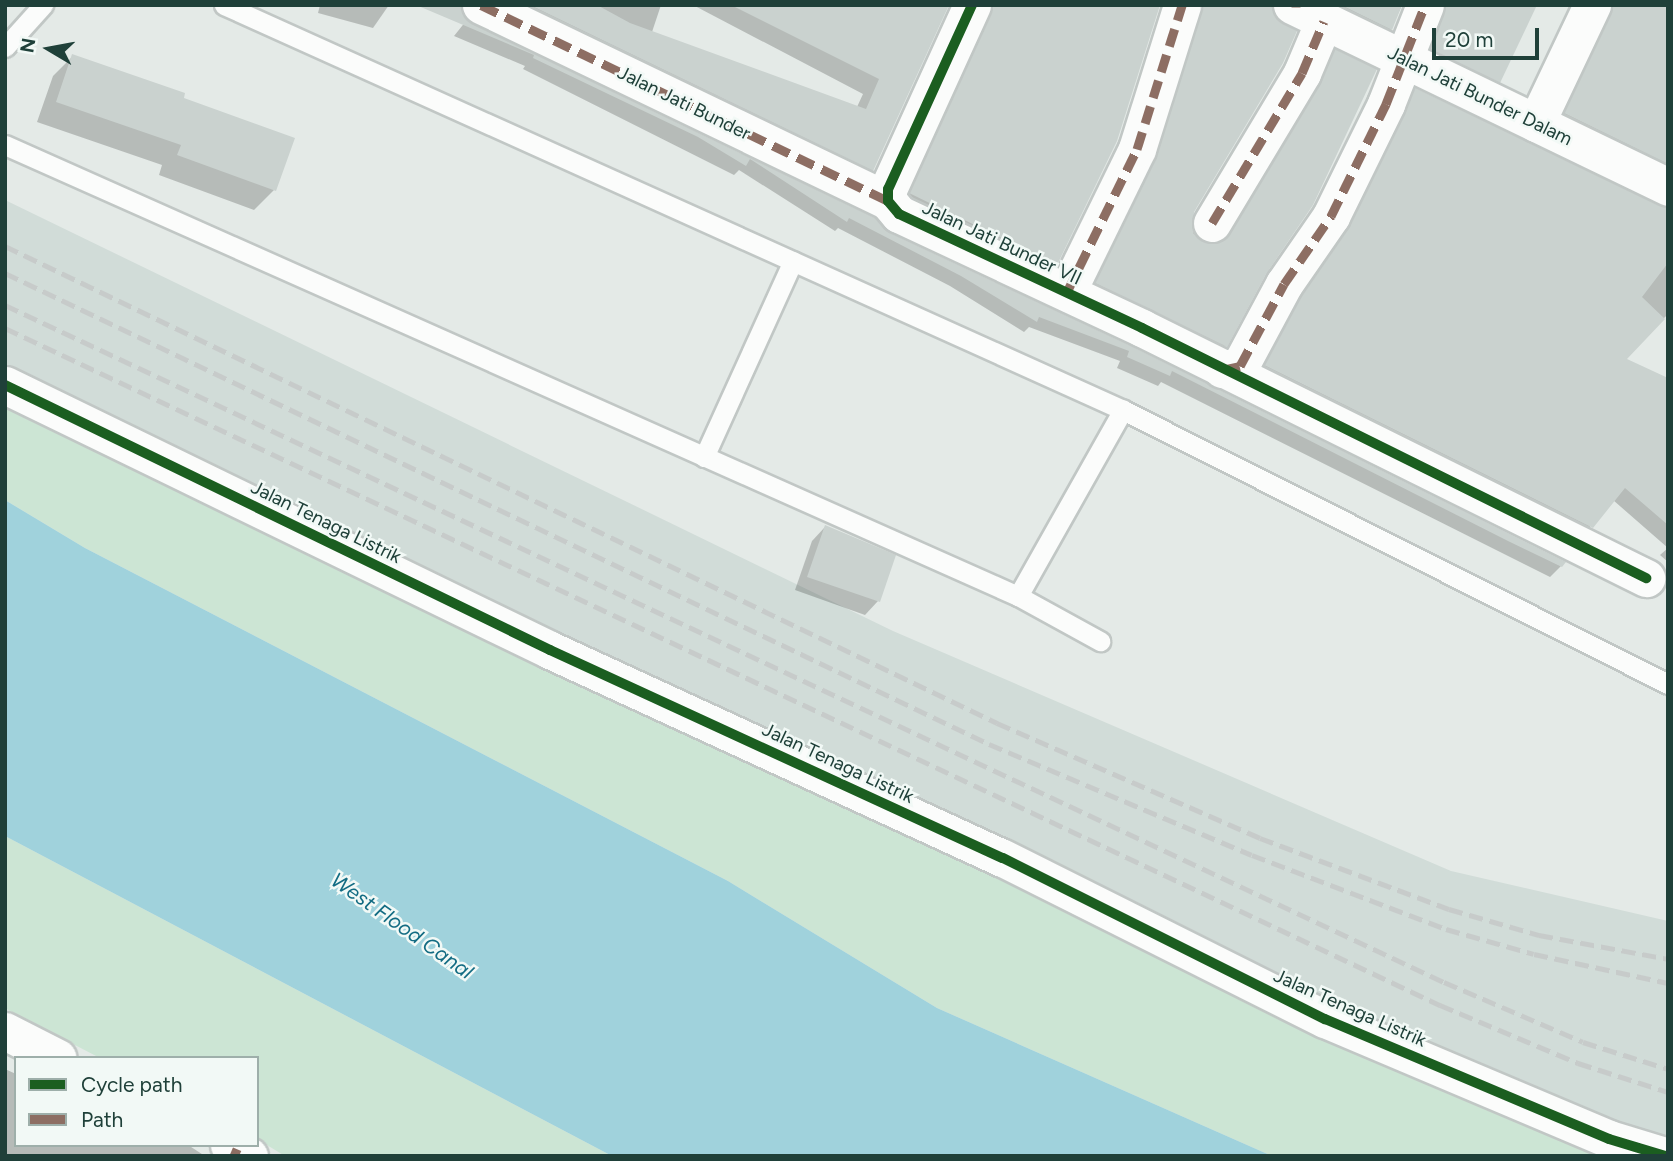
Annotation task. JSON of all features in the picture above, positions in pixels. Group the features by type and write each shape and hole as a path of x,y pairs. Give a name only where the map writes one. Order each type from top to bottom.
{"street":[{"name":"Jalan Jati Bunder","path":"481,5 888,201"},
{"path":"888,201 893,174 972,5"},
{"path":"1067,292 1137,149 1182,5"},
{"path":"1222,369 1240,366 1284,284 1331,216 1425,5"},
{"path":"1536,123 1592,5"},
{"path":"1212,223 1302,73 1302,10"},
{"name":"Jalan Jati Bunder Dalam","path":"1302,10 1668,187"},
{"name":"Jalan Jati Bunder VII","path":"888,201 899,214 1067,292 1646,578"},
{"name":"Jalan Tenaga Listrik","path":"5,385 550,650 1003,858 1325,1019 1609,1139 1665,1156"},
{"path":"5,1031 54,1056"}],"lane":[{"path":"5,47 43,5"},
{"path":"225,5 1124,410 1668,684"},
{"path":"5,145 1018,596 1100,640"},
{"path":"704,457 793,261"},
{"path":"1018,596 1124,410"}],"shaded area":[{"path":"5,200 893,631 1451,871 1668,921 1668,1156 1577,1129 5,390"}],"green space":[{"path":"5,390 1577,1129 1668,1156 1272,1156 937,1008 728,881 85,548 5,500"},
{"path":"5,836 612,1156 285,1156 259,1140 259,1056 96,1056 5,1008"}],"water":[{"name":"West Flood Canal","path":"5,500 85,548 728,881 937,1008 1272,1156 612,1156 5,836"}],"building":[{"path":"416,5 460,5 472,24 875,218 890,233 1133,347 1566,562 1562,567 1508,541 1172,371 1170,376 1127,357 1129,351 1039,317 1037,322 961,276 849,218 847,222 750,159 746,166 698,137 533,58 534,55"},
{"path":"530,5 597,5 630,23 866,109 879,79 731,5 949,5 873,171"},
{"path":"993,5 1160,5 1117,141 1057,265 909,193"},
{"path":"1202,5 1271,5 1275,17 1297,31 1283,63 1194,212 1193,233 1202,241 1222,242 1230,234 1320,84 1335,49 1377,69 1313,205 1266,274 1227,347 1095,283 1157,155"},
{"path":"1341,5 1402,5 1392,30"},
{"path":"1445,5 1537,5 1500,83 1430,49"},
{"path":"1613,5 1668,5 1668,164 1564,113"},
{"path":"72,54 185,93 184,98 295,138 276,191 177,155 181,145 56,102"},
{"path":"1415,88 1668,208 1668,263 1642,297 1665,319 1627,359 1668,378 1668,525 1625,488 1593,528 1264,365 1302,295 1350,225"},
{"path":"825,525 896,555 880,602 807,577"}],"railway":[{"path":"5,246 997,723 1260,838 1449,909 1539,935 1668,959"},
{"path":"5,273 989,744 1252,855 1446,929 1534,954 1668,983"},
{"path":"5,305 1444,982 1583,1042 1668,1069"},
{"path":"5,328 1440,1005 1578,1063 1668,1092"}],"marked path":[{"path":"481,5 888,201"},
{"path":"1067,292 1137,149 1182,5"},
{"path":"1227,369 1240,366 1284,284 1331,216 1386,104 1425,5"},
{"path":"1212,223 1302,73 1324,21"},
{"path":"234,1156 237,1149"}],"cycle path":[{"path":"972,5 888,189 888,201 899,214 1142,328 1646,578"},
{"path":"5,385 550,650 1003,858 1325,1019 1609,1139 1665,1156"}]}
